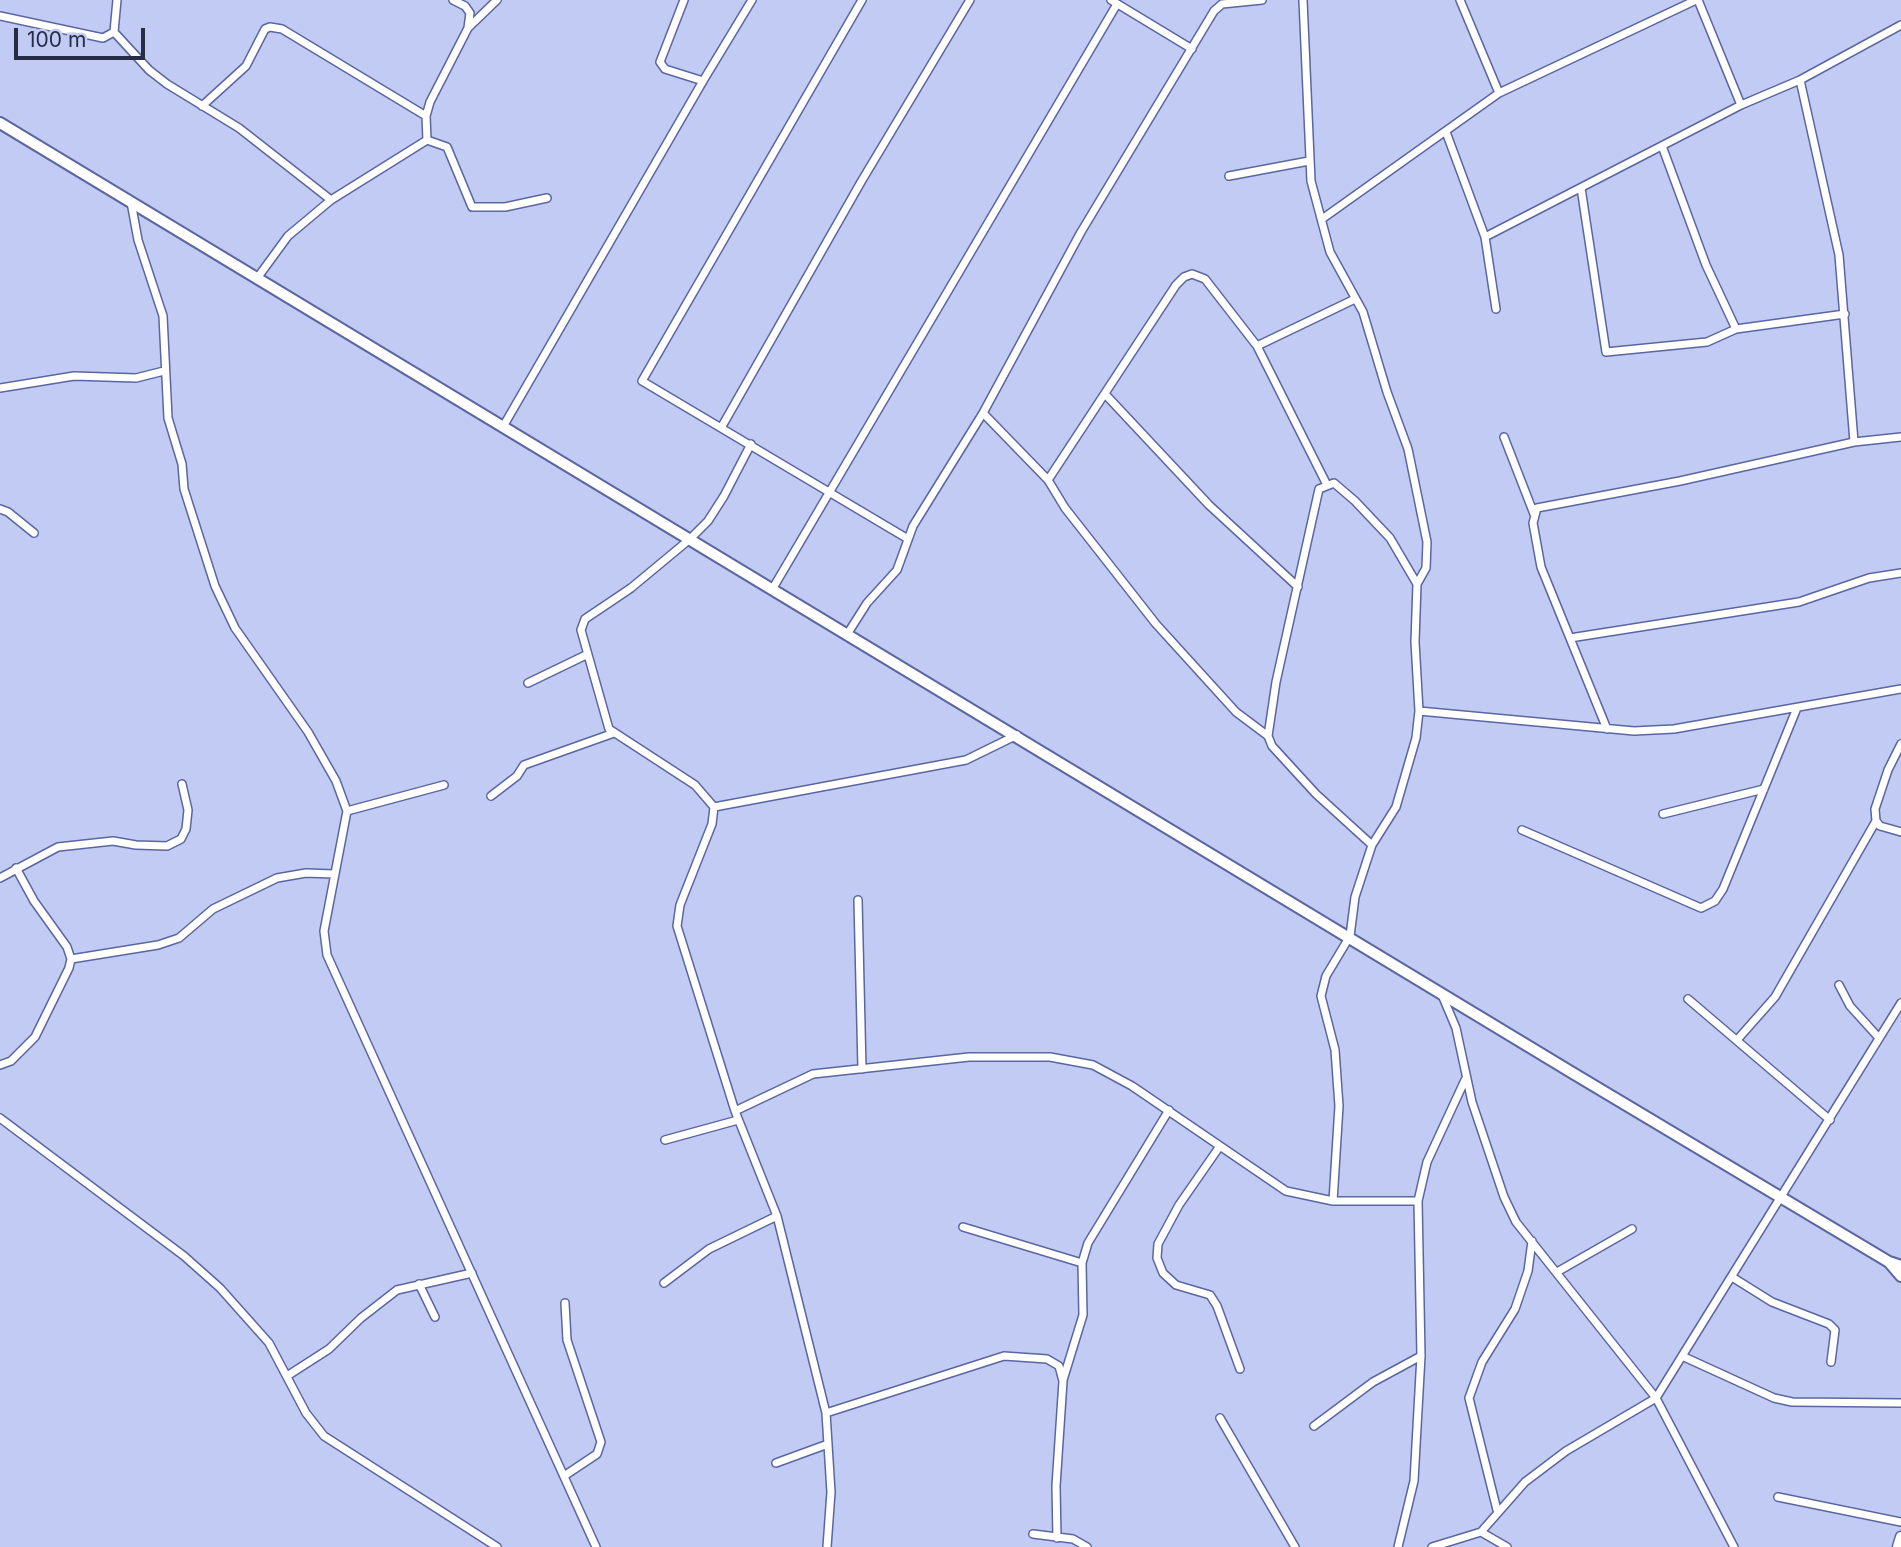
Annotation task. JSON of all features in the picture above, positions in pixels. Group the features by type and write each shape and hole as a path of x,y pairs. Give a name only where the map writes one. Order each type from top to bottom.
{"main road":[{"path":"0,123 1782,1197 1898,1264 1901,1276"}],"street":[{"path":"114,32 117,0"},
{"path":"453,0 470,12 468,27"},
{"path":"427,139 426,116 430,102 468,27 496,0"},
{"path":"684,0 660,62 665,69 703,81"},
{"path":"504,425 752,0"},
{"path":"862,0 642,381 908,539"},
{"path":"721,428 861,182 970,0"},
{"path":"848,633 867,603 897,570 913,526 983,413 1081,232 1218,6 1262,0"},
{"path":"1303,0 1311,181 1329,252 1363,312 1387,392 1409,449 1428,555 1417,584 1415,642 1419,711 1416,738 1396,807 1372,845 1355,898 1350,936 1326,976 1321,996 1335,1050 1339,1106 1333,1201"},
{"path":"1460,0 1499,93"},
{"path":"1322,219 1499,93 1697,0 1741,105"},
{"path":"773,588 1114,2 1192,48"},
{"path":"0,16 95,37 103,38 114,32"},
{"path":"1485,237 1741,105 1800,80 1901,25"},
{"path":"202,106 246,66 265,29 270,27 282,29 426,116"},
{"path":"114,32 167,84 239,128 331,200"},
{"path":"1800,80 1839,254 1854,442"},
{"path":"1446,132 1485,237 1496,309"},
{"path":"258,277 288,236 331,200 427,139"},
{"path":"427,139 447,148 472,207 505,208 547,198"},
{"path":"1662,146 1706,265 1736,329"},
{"path":"1229,176 1309,161"},
{"path":"1581,188 1606,352 1707,342 1736,329 1749,330 1845,314"},
{"path":"130,201 138,240 163,316 165,401 182,464 184,489 218,594 235,628 309,732 336,781 347,811 324,931 327,955 596,1547"},
{"path":"1048,480 1176,285 1192,274 1205,279 1256,346 1326,484"},
{"path":"1256,346 1355,299"},
{"path":"0,388 74,376 135,378 164,371"},
{"path":"1105,394 1209,505 1298,587"},
{"path":"983,413 1048,480 1065,508 1156,624 1236,712 1268,736"},
{"path":"1504,437 1534,514 1541,566 1606,729"},
{"path":"1534,514 1537,508 1680,481 1854,442 1901,437"},
{"path":"751,444 724,496 690,540 631,588 584,618 581,630 609,729 695,785 714,807 712,824 680,905 677,926 738,1120 777,1216 826,1413 831,1492 827,1547"},
{"path":"1372,845 1316,794 1272,746 1268,736 1276,682 1319,489 1334,483 1390,538 1417,584"},
{"path":"0,509 8,512 34,533"},
{"path":"1570,638 1799,602 1870,578 1901,573"},
{"path":"528,682 586,655"},
{"path":"1419,711 1606,729 1674,729 1901,690"},
{"path":"1522,831 1701,908 1715,901 1723,889 1797,708"},
{"path":"491,796 517,776 524,765 614,733"},
{"path":"714,807 966,760 1017,735"},
{"path":"1901,744 1888,769 1875,809 1876,821 1880,826 1901,832"},
{"path":"0,878 58,847 90,841 167,846 181,839 186,829 188,810 181,784"},
{"path":"347,811 444,785"},
{"path":"1663,814 1764,789"},
{"path":"1737,1040 1775,997 1876,821"},
{"path":"0,1065 12,1061 35,1037 71,959 67,947 34,901 16,868"},
{"path":"71,959 158,945 178,938 213,909 277,878 299,873 334,874"},
{"path":"858,900 862,1069"},
{"path":"1839,985 1850,1006 1879,1038"},
{"path":"1441,991 1456,1028 1465,1079 1503,1198 1516,1222 1657,1398 1734,1547"},
{"path":"1688,999 1830,1120"},
{"path":"1432,1547 1481,1532 1497,1510 1525,1482 1566,1451 1657,1398 1901,1003"},
{"path":"735,1111 799,1078 969,1057 1049,1057 1093,1065 1169,1110 1286,1191 1333,1201 1418,1201"},
{"path":"1398,1547 1414,1481 1421,1356 1418,1201 1427,1161 1465,1079"},
{"path":"1057,1538 1056,1486 1063,1381 1083,1315 1082,1263 1088,1243 1169,1110"},
{"path":"0,1118 184,1256 251,1321 269,1343 306,1413 324,1436 485,1544 496,1547"},
{"path":"665,1140 738,1120"},
{"path":"1220,1146 1179,1205 1158,1244 1157,1258 1163,1273 1176,1285 1210,1295 1217,1306 1240,1369"},
{"path":"664,1283 709,1249 777,1216"},
{"path":"963,1227 1082,1263"},
{"path":"1557,1272 1632,1230"},
{"path":"1497,1510 1469,1398 1482,1362 1515,1309 1528,1271 1532,1241"},
{"path":"287,1376 329,1349 361,1318 397,1290 472,1273"},
{"path":"1731,1277 1773,1302 1829,1324 1835,1330 1830,1362"},
{"path":"419,1284 435,1317"},
{"path":"564,1476 597,1454 601,1442 567,1340 565,1303"},
{"path":"826,1413 1004,1356 1047,1359 1059,1366 1063,1381"},
{"path":"1314,1426 1373,1382 1421,1356"},
{"path":"1682,1356 1774,1398 1792,1402 1901,1404"},
{"path":"1220,1418 1295,1547"},
{"path":"776,1464 828,1444"},
{"path":"1778,1497 1901,1522"},
{"path":"1481,1532 1507,1547"},
{"path":"1033,1534 1073,1539 1087,1547"},
{"path":"1898,1547 1901,1537"}]}
